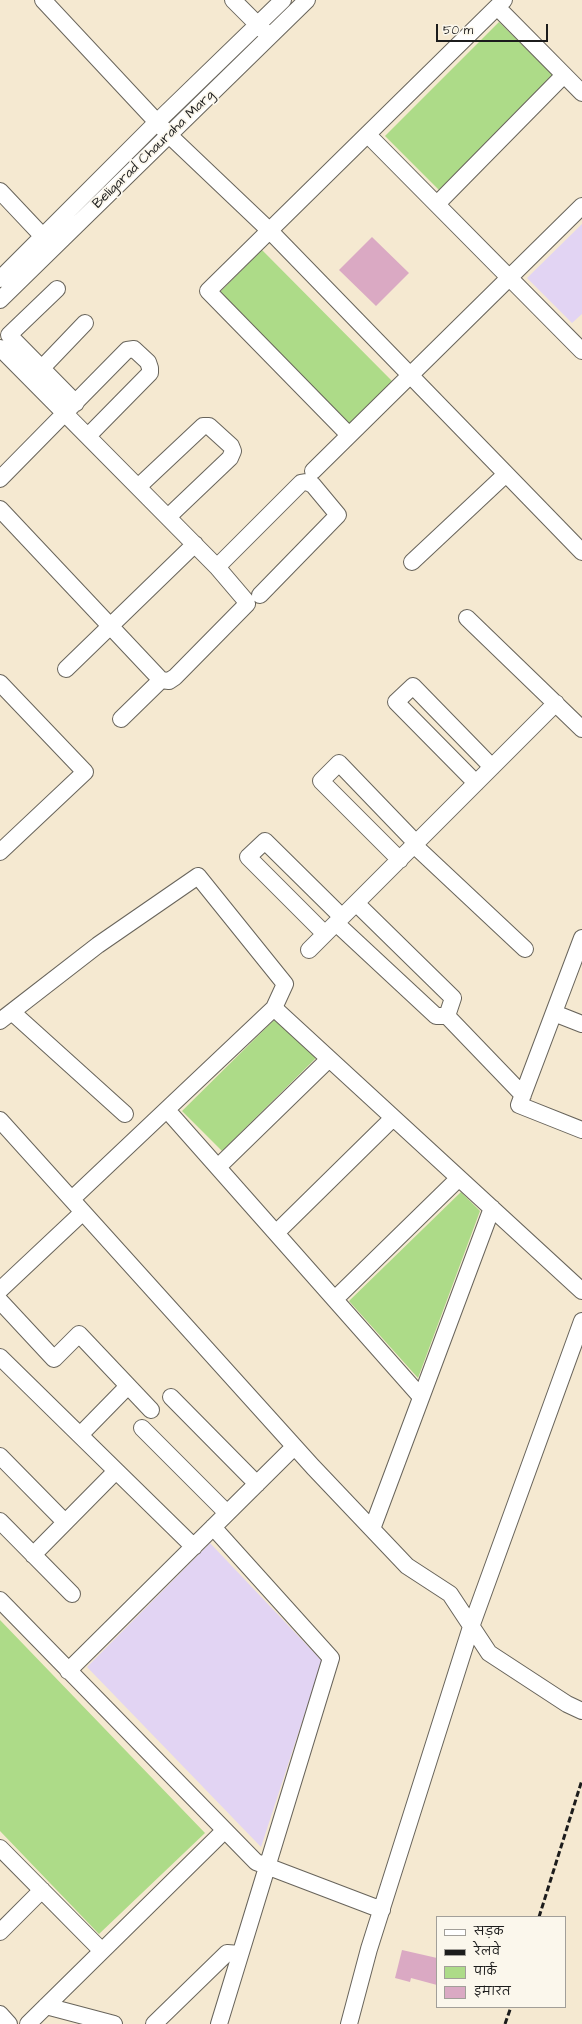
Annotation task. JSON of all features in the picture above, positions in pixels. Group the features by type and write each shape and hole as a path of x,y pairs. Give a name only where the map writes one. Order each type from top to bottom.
{"street":[{"path":"43,0 157,122 270,231 582,552"},
{"path":"233,0 270,37"},
{"path":"0,279 282,0"},
{"name":"Beligarad Chauraha Marg","path":"0,300 307,0"},
{"path":"349,435 208,291 501,4 582,93"},
{"path":"437,204 564,75"},
{"path":"368,135 582,351"},
{"path":"0,191 54,248"},
{"path":"313,471 409,374 582,206"},
{"path":"3,343 57,289"},
{"path":"41,369 85,323"},
{"path":"0,508 161,680 169,681 175,677 245,607 246,601 217,567 88,436 71,408 41,369 3,343"},
{"path":"3,343 71,408"},
{"path":"0,479 127,350 134,349 148,362 150,368 148,377 88,436"},
{"path":"138,487 203,426 209,426 231,446 232,451 230,458 168,517"},
{"path":"412,562 506,474"},
{"path":"217,567 301,483 307,482 313,485 338,513 338,515 260,595"},
{"path":"66,669 195,544"},
{"path":"467,618 582,729"},
{"path":"121,719 161,680"},
{"path":"0,683 85,772 0,852"},
{"path":"476,783 396,702 413,686 492,767"},
{"path":"309,950 556,703"},
{"path":"400,860 321,781 339,763 415,844 525,948"},
{"path":"334,925 265,841 248,857 334,925 436,1016 447,1016 523,1095"},
{"path":"72,1199 274,1008 285,984 198,876 98,945 6,1016 125,1114"},
{"path":"356,903 453,998 447,1016"},
{"path":"582,938 519,1105 582,1130"},
{"path":"274,1008 582,1291"},
{"path":"554,1013 582,1024"},
{"path":"218,1167 329,1059"},
{"path":"167,1110 421,1397"},
{"path":"276,1233 393,1118"},
{"path":"0,1120 294,1447 407,1566 450,1594 489,1653 567,1704 582,1711"},
{"path":"335,1299 459,1178"},
{"path":"372,1529 492,1208"},
{"path":"0,1290 83,1212"},
{"path":"0,1301 54,1359 79,1334 150,1410"},
{"path":"349,2024 382,1910 471,1627 582,1321"},
{"path":"0,1357 194,1547"},
{"path":"80,1436 128,1386"},
{"path":"171,1397 257,1484"},
{"path":"142,1428 227,1513"},
{"path":"68,1671 294,1447"},
{"path":"0,1456 65,1522"},
{"path":"33,1555 116,1471"},
{"path":"0,1521 72,1594"},
{"path":"213,1527 331,1658 219,2024"},
{"path":"0,1601 256,1862 382,1910"},
{"path":"28,2024 224,1831"},
{"path":"0,1848 102,1951"},
{"path":"0,1932 42,1890"},
{"path":"154,2024 227,1953 240,1954"},
{"path":"46,2006 114,2024"},
{"path":"0,2014 9,2024"}],"shaded area":[{"path":"582,224 582,314 572,323 527,278"},
{"path":"210,1543 322,1661 261,1847 87,1667"}],"green space":[{"path":"499,22 553,75 439,190 385,136"},
{"path":"262,250 392,381 349,424 219,293"},
{"path":"276,1018 316,1058 222,1151 182,1111"},
{"path":"461,1192 480,1211 418,1378 349,1301"},
{"path":"0,1620 205,1833 99,1934 0,1831"}],"building":[{"path":"372,237 409,273 376,306 339,270"},
{"path":"402,1950 436,1958 436,1985 411,1978 410,1982 395,1978"}],"railway":[{"path":"539,1916 582,1780"},
{"path":"505,2024 511,2008"}]}
